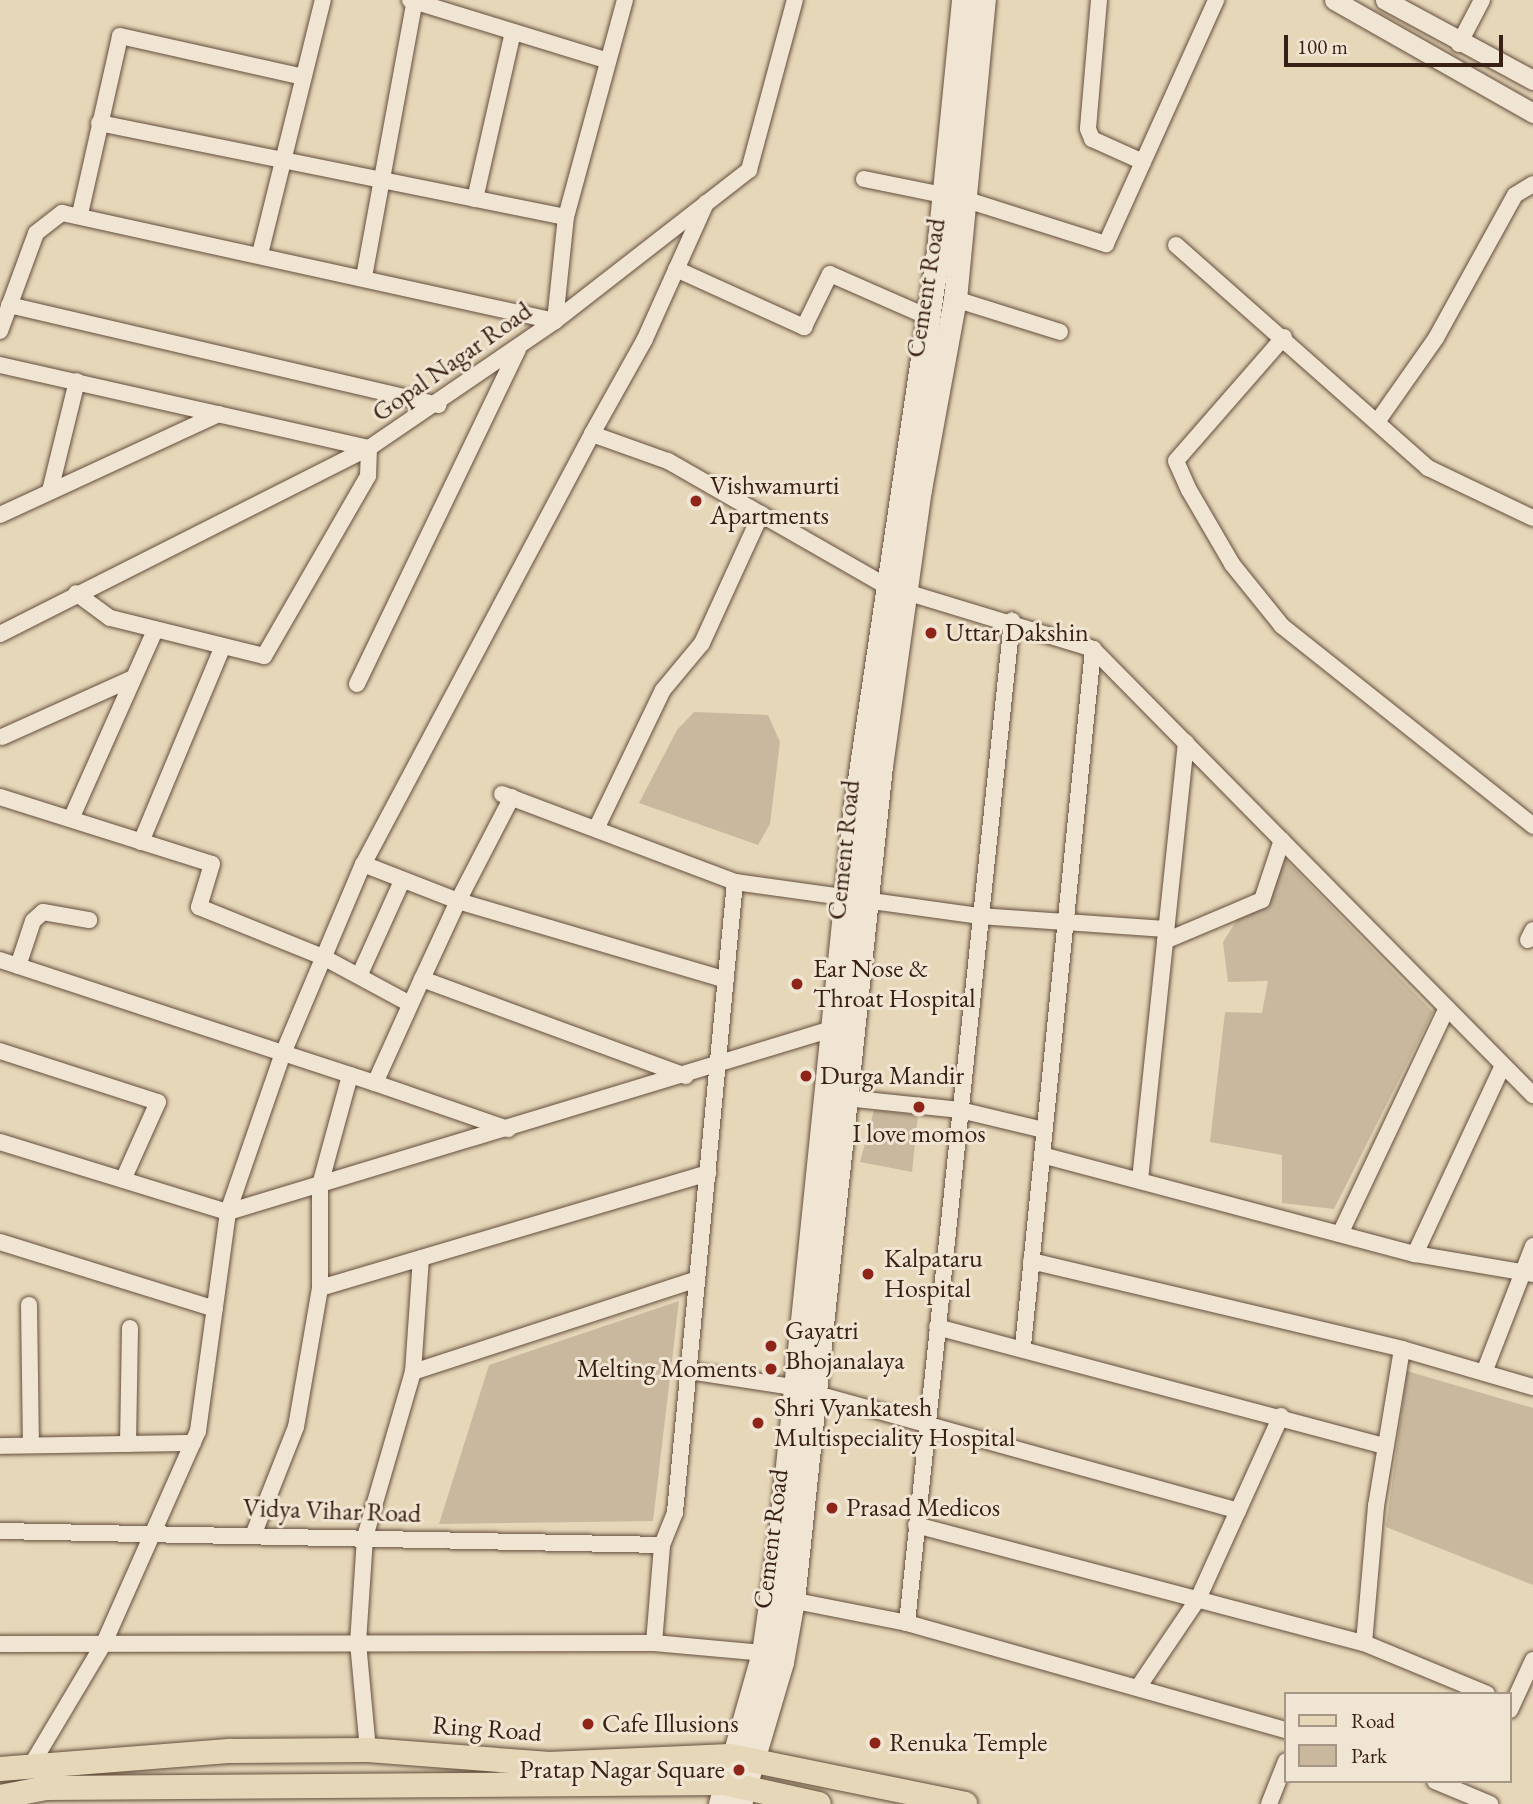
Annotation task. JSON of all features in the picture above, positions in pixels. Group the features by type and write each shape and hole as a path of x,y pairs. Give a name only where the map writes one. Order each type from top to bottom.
{"main road":[{"name":"Cement Road","path":"732,1795 763,1653 832,1029 857,899 944,195 963,0"},
{"name":"Cement Road","path":"896,587 955,299 985,0"},
{"name":"Cement Road","path":"741,1758 793,1600 846,1098 857,899"},
{"name":"Ring Road","path":"0,1769 32,1764 368,1750 549,1764 741,1758 965,1804"},
{"name":"Ring Road","path":"0,1797 46,1788 239,1795 732,1795 819,1804"}],"street":[{"path":"260,254 299,76 323,0"},
{"path":"364,277 413,0 608,61"},
{"path":"0,331 46,219 80,214 555,321 566,217 625,0"},
{"name":"Gopal Nagar Road","path":"0,634 76,593 369,448 438,405 555,321 749,170 795,0"},
{"path":"1099,0 1088,129 1092,139 1143,162"},
{"path":"864,179 967,200 1106,244 1216,0"},
{"path":"1334,0 1533,113"},
{"path":"1385,0 1459,44 1533,80"},
{"path":"1459,44 1482,0"},
{"path":"475,199 513,32"},
{"path":"80,214 120,36 299,76"},
{"path":"99,123 566,217"},
{"path":"1377,422 1436,338 1515,195 1533,184"},
{"path":"32,1764 104,1643 193,1443 228,1212 283,1053 363,864 592,434 676,270 706,203"},
{"path":"1176,245 1284,337 1427,468 1533,518"},
{"path":"676,270 804,327 830,274 928,317"},
{"path":"955,299 1060,332"},
{"path":"9,305 438,405"},
{"path":"1284,337 1176,461 1189,490 1232,564 1282,626 1533,826"},
{"path":"357,684 519,347"},
{"path":"0,365 369,448 368,476 264,656 110,618 76,593"},
{"path":"50,491 77,381"},
{"path":"0,515 219,414"},
{"path":"592,434 668,461 896,587 1012,620 1093,649 1533,1095"},
{"path":"596,829 663,690 702,643 761,514"},
{"path":"907,1623 1012,620"},
{"path":"71,819 155,630"},
{"path":"141,842 223,646"},
{"path":"1023,1346 1093,649"},
{"path":"2,737 131,679"},
{"path":"1140,1180 1186,742"},
{"path":"375,1083 507,795 735,882 979,916 1066,920 1165,935 1262,900 1282,840"},
{"path":"0,797 212,864 199,906 323,957 410,1004"},
{"path":"363,864 401,883 726,981"},
{"path":"654,1643 663,1545 675,1512 735,882"},
{"path":"360,975 401,883"},
{"path":"18,966 33,921 43,912 89,920"},
{"path":"0,961 508,1129"},
{"path":"422,979 686,1076"},
{"path":"1340,1234 1447,1008"},
{"path":"0,1142 228,1212 686,1076 832,1029"},
{"path":"0,1051 158,1102 123,1180"},
{"path":"1415,1254 1503,1065"},
{"path":"254,1533 296,1427 320,1288 320,1185 349,1075"},
{"path":"846,1098 960,1110 1044,1130"},
{"path":"1042,1155 1415,1254 1528,1272"},
{"path":"320,1288 708,1173"},
{"path":"0,1242 215,1310"},
{"path":"1485,1370 1528,1272 1533,1246"},
{"path":"368,1750 358,1643 365,1537 413,1372 421,1258"},
{"path":"1031,1261 1402,1349 1485,1370 1533,1387"},
{"path":"413,1372 697,1279"},
{"path":"29,1305 31,1446"},
{"path":"937,1327 1023,1346 1385,1446"},
{"path":"128,1444 130,1328"},
{"path":"1364,1643 1385,1446 1402,1349"},
{"path":"689,1371 792,1387 1238,1511"},
{"path":"1139,1686 1198,1599 1281,1416"},
{"path":"0,1446 193,1443"},
{"path":"916,1525 1364,1643 1482,1692"},
{"name":"Vidya Vihar Road","path":"0,1531 156,1530 663,1545"},
{"path":"770,1596 907,1623 1139,1686 1284,1729"},
{"path":"0,1644 654,1643 763,1653"},
{"path":"1512,1704 1533,1660"},
{"path":"1269,1804 1284,1766"},
{"path":"1446,1783 1475,1788 1490,1804"}],"green space":[{"path":"694,712 768,715 780,742 770,824 758,845 639,803 677,730"},
{"path":"1279,853 1433,1012 1334,1209 1282,1203 1282,1155 1210,1142 1225,1012 1262,1013 1268,981 1228,982 1223,942"},
{"path":"874,1110 918,1115 912,1172 860,1162"},
{"path":"679,1301 653,1521 439,1524 489,1365"},
{"path":"1407,1371 1533,1408 1533,1585 1386,1527"}],"place":[{"name":"Vishwamurti Apartments","path":"696,501"},
{"name":"Uttar Dakshin","path":"931,633"},
{"name":"Ear Nose & Throat Hospital","path":"797,984"},
{"name":"Durga Mandir","path":"806,1076"},
{"name":"I love momos","path":"919,1107"},
{"name":"Kalpataru Hospital","path":"868,1274"},
{"name":"Gayatri Bhojanalaya","path":"771,1346"},
{"name":"Melting Moments","path":"771,1369"},
{"name":"Shri Vyankatesh Multispeciality Hospital","path":"758,1423"},
{"name":"Prasad Medicos","path":"832,1508"},
{"name":"Cafe Illusions","path":"588,1724"},
{"name":"Renuka Temple","path":"875,1743"},
{"name":"Pratap Nagar Square","path":"739,1770"}]}
